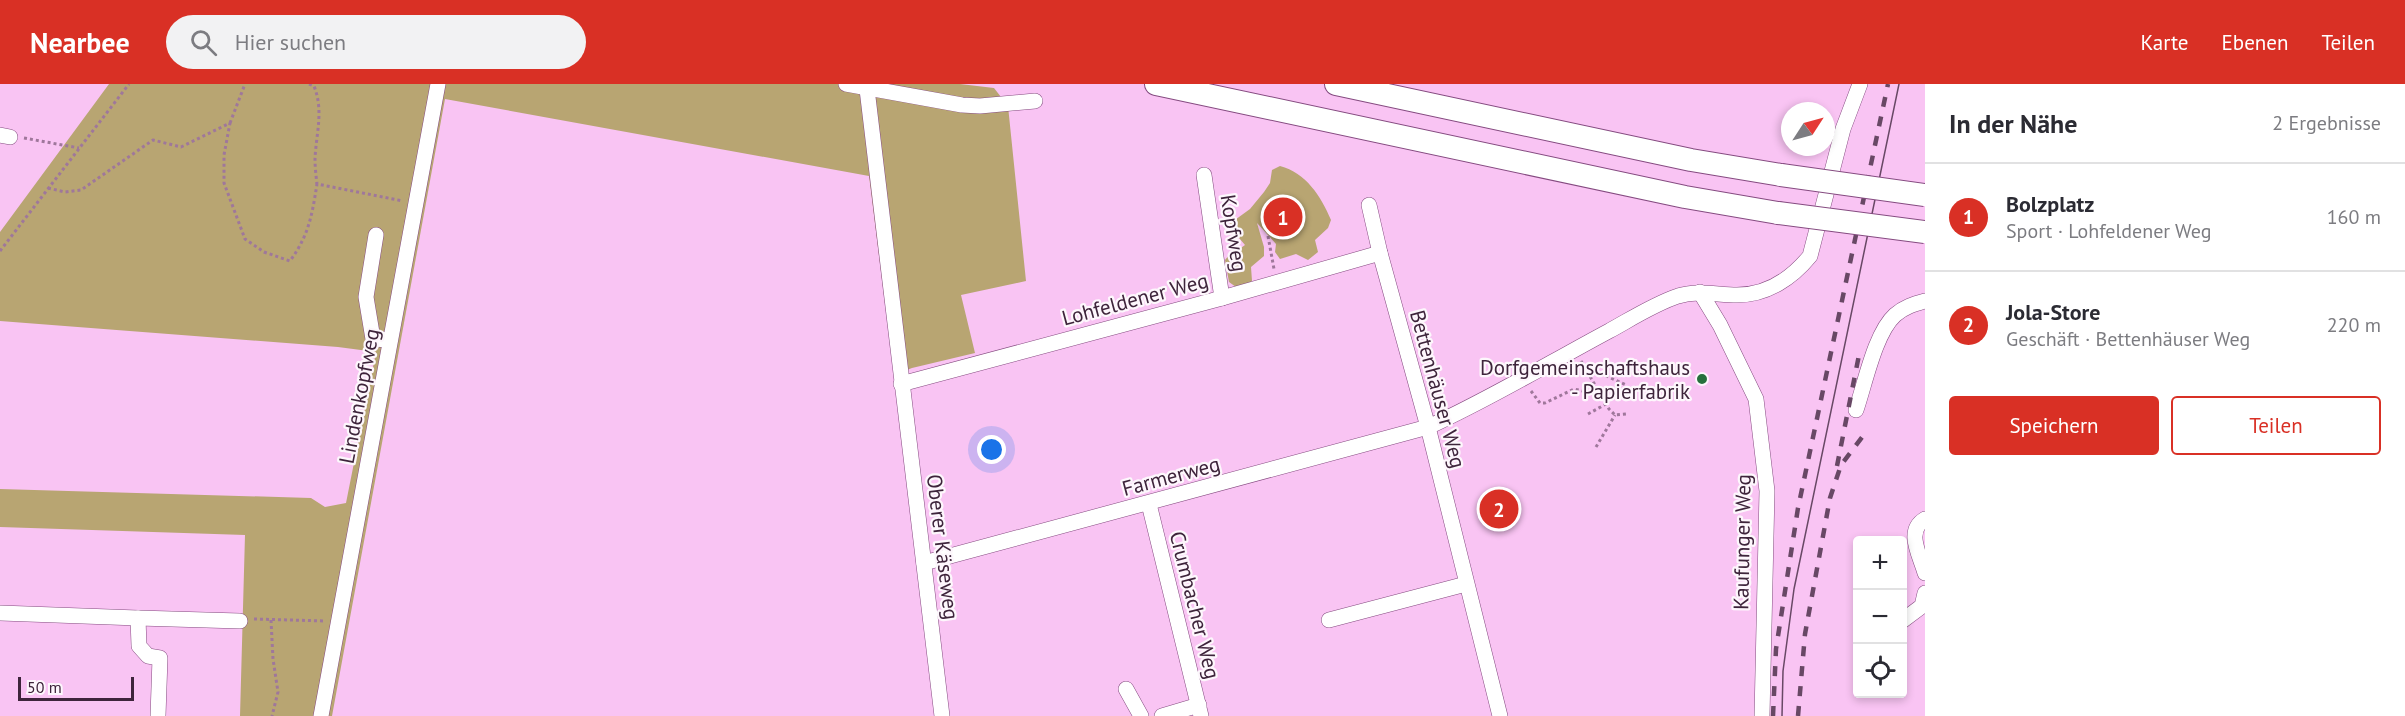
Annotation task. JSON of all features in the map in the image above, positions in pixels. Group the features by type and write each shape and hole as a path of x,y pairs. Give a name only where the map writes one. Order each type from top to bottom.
{"highway":[{"path":"1156,84 1685,197 1778,213 1925,232"},
{"path":"1336,84 1691,160 1925,195"}],"street":[{"name":"Lindenkopfweg","path":"321,716 438,84"},
{"path":"846,84 962,105 980,106 1035,101"},
{"path":"1428,427 1460,413 1574,349 1679,296 1700,292 1738,295 1776,286 1798,271 1810,256 1843,129 1860,84"},
{"name":"Oberer Käseweg","path":"867,89 942,716"},
{"name":"Kopfweg","path":"1204,175 1222,298"},
{"name":"Bettenhäuser Weg","path":"1369,205 1428,427 1500,716"},
{"path":"376,235 366,297 373,339 390,340"},
{"name":"Lohfeldener Weg","path":"902,384 1380,253"},
{"name":"Kaufunger Weg","path":"1700,292 1720,325 1756,399 1767,491 1762,716"},
{"path":"1856,410 1880,338 1894,316 1909,305 1925,301"},
{"name":"Farmerweg","path":"924,563 1428,427"},
{"name":"Crumbacher Weg","path":"1149,504 1200,711"},
{"path":"1925,519 1916,525 1914,532 1925,573"},
{"path":"1329,620 1466,584"},
{"path":"1907,617 1922,606 1925,593"},
{"path":"0,613 240,621"},
{"path":"138,618 139,646 148,656 160,658 158,716"},
{"path":"1126,689 1141,716"},
{"path":"1162,716 1200,711"}],"path":[{"path":"0,251 129,84"},
{"path":"245,84 230,123 224,155 224,183 245,239 264,252 290,261 302,245 311,223 317,184 315,160 320,127 319,98 314,86 309,84"},
{"path":"48,188 65,192 81,189 153,140 180,147 230,123"},
{"path":"5,136 79,148"},
{"path":"317,184 385,198"},
{"path":"1268,236 1271,260 1278,282"},
{"path":"1574,349 1605,404 1615,415"},
{"path":"1589,373 1596,371 1626,385"},
{"path":"1522,378 1540,403 1545,403 1574,389 1601,395"},
{"path":"1587,414 1605,404"},
{"path":"1615,415 1626,414"},
{"path":"1596,447 1615,415"},
{"path":"271,620 278,692 278,700 272,716"},
{"path":"240,621 338,622"}],"shaded area":[{"path":"109,84 960,84 994,88 1008,106 1026,281 961,295 975,353 912,368 894,375 869,176 445,99 332,716 240,716 245,535 0,527 0,489 311,498 325,507 346,503 376,352 338,347 0,321 0,232"},
{"path":"1280,166 1298,174 1312,187 1331,220 1328,228 1315,240 1318,252 1308,260 1296,254 1280,259 1275,252 1276,244 1257,223 1264,247 1264,256 1251,267 1252,281 1245,286 1236,287 1229,282 1225,260 1245,245 1228,225 1250,209 1270,183 1272,170"}],"tram line":[{"path":"1782,716 1783,671 1794,589 1899,84"}],"railway":[{"path":"1773,716 1776,649 1798,508 1888,84"},
{"path":"1837,466 1859,355"},
{"path":"1798,716 1805,634 1830,498 1841,465 1866,432"}],"place":[{"name":"Bolzplatz","path":"1283,217"},
{"name":"Dorfgemeinschaftshaus - Papierfabrik","path":"1702,379"},
{"name":"Jola-Store","path":"1499,509"}]}
